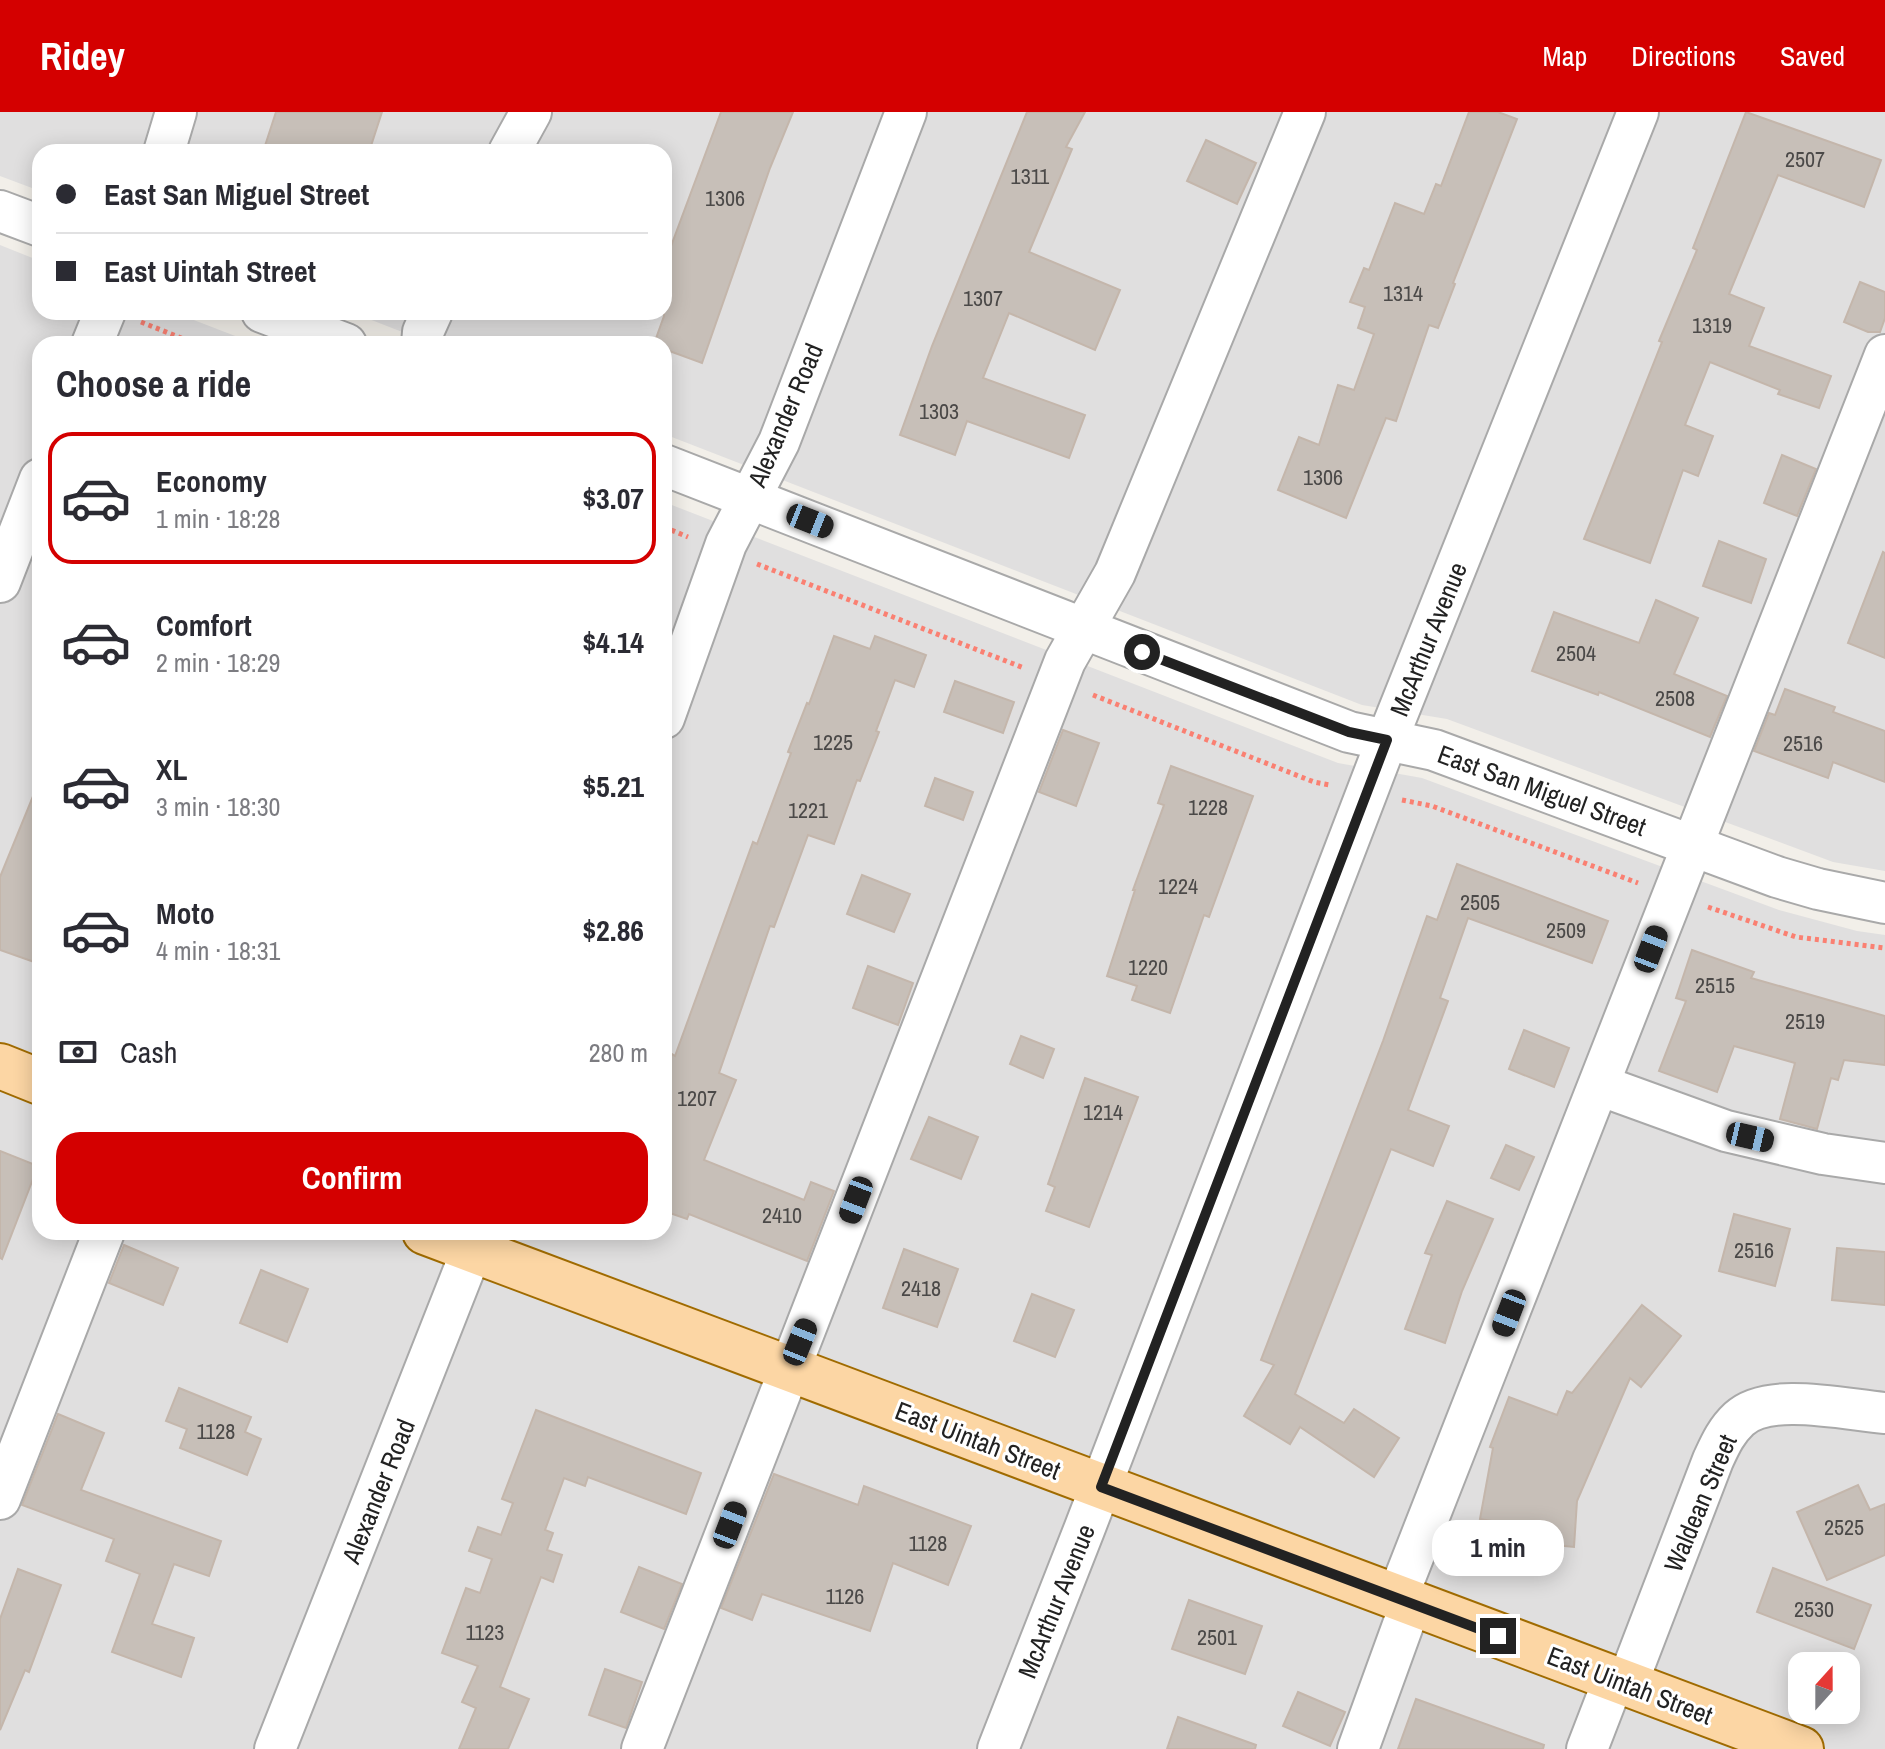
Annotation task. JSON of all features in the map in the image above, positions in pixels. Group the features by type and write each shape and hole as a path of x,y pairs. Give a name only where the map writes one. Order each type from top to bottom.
{"main road":[{"path":"0,1066 32,1079"},
{"name":"East Uintah Street","path":"476,1241 790,1369 1801,1749"}],"street":[{"path":"166,144 176,112"},
{"path":"513,144 531,112"},
{"name":"Alexander Road","path":"672,696 724,551 779,442 906,112"},
{"path":"642,1749 1065,661 1115,573 1305,112"},
{"name":"McArthur Avenue","path":"998,1749 1387,740 1638,112"},
{"path":"0,211 32,223"},
{"path":"101,336 119,320"},
{"path":"283,320 325,336"},
{"path":"1358,1749 1404,1600 1672,895 1885,355"},
{"name":"East San Miguel Street","path":"672,468 1349,732 1434,750 1777,877 1885,903"},
{"path":"0,582 32,500"},
{"path":"1599,1085 1726,1131 1823,1154 1885,1163"},
{"path":"0,1499 101,1240"},
{"name":"Alexander Road","path":"275,1749 476,1241"},
{"name":"Waldean Street","path":"1587,1749 1620,1682 1724,1435 1741,1417 1757,1408 1785,1403 1885,1413"}],"path":[{"path":"130,320 174,336"},
{"path":"672,530 1314,782 1432,806 1595,869 1796,937 1885,948"}],"shaded area":[{"path":"0,112 1885,112 1885,871 1833,862 1447,719 1362,705 672,437 672,336 412,336 372,320 672,320 672,144 32,144 32,188 0,176"},
{"path":"0,245 32,258 32,320 194,320 235,336 32,336 32,1240 672,1240 672,505 1338,763 1422,778 1779,910 1857,931 1885,935 1885,1749 0,1749"}],"building":[{"path":"276,112 382,112 372,144 266,144"},
{"path":"721,112 793,112 770,168 702,363 672,352 672,336 657,336 663,320 672,320 672,244"},
{"path":"1027,112 1085,112 1066,147 1072,149 1029,252 1120,290 1095,350 1009,313 983,378 1085,415 1069,458 967,421 955,455 900,435 932,346"},
{"path":"1469,112 1498,112 1517,119 1438,328 1429,325 1396,421 1386,418 1346,518 1278,490 1299,437 1319,445 1338,385 1354,390 1374,334 1358,328 1365,307 1350,302 1364,268 1369,270 1395,203 1424,214 1436,184 1441,186"},
{"path":"1746,112 1881,160 1864,207 1778,175 1729,294 1764,308 1749,346 1831,376 1819,408 1778,394 1780,390 1710,362 1685,425 1713,436 1698,476 1683,470 1650,563 1584,539 1697,250 1693,248"},
{"path":"1206,140 1256,163 1237,204 1187,181"},
{"path":"1860,282 1885,292 1885,318 1880,332 1868,332 1844,322"},
{"path":"1782,455 1816,469 1797,516 1764,503"},
{"path":"1719,541 1766,559 1751,603 1703,586"},
{"path":"1885,553 1885,658 1848,643"},
{"path":"1656,600 1698,618 1674,674 1727,696 1710,737 1599,692 1598,695 1532,671 1554,612 1639,643"},
{"path":"834,636 870,649 875,636 926,655 914,687 895,680 876,731 879,732 860,781 857,780 834,844 808,835 774,927 770,926 719,1073 736,1080 704,1160 804,1200 811,1182 834,1191 807,1261 689,1214 687,1219 672,1214 672,1054 675,1056 753,842 757,844 791,753 788,752"},
{"path":"955,681 1014,702 1003,733 944,712"},
{"path":"1785,689 1835,707 1833,712 1885,731 1885,782 1833,762 1828,778 1754,751 1769,713 1775,715"},
{"path":"1063,730 1099,743 1076,806 1039,792"},
{"path":"1171,766 1253,796 1209,917 1204,915 1170,1013 1132,1000 1137,986 1107,976 1133,890 1164,805 1158,803"},
{"path":"935,778 973,792 963,820 925,806"},
{"path":"32,799 32,961 0,950 0,877"},
{"path":"1457,864 1608,921 1592,963 1468,918 1440,998 1448,1001 1408,1110 1449,1126 1433,1166 1391,1149 1295,1394 1344,1423 1354,1409 1399,1438 1374,1477 1300,1427 1290,1444 1244,1416 1274,1365 1261,1360 1383,1041 1427,916 1437,920"},
{"path":"862,875 910,894 894,932 847,914"},
{"path":"1692,950 1754,972 1751,978 1885,1016 1885,1065 1844,1060 1838,1080 1831,1078 1817,1129 1780,1119 1795,1063 1734,1046 1717,1092 1659,1071 1686,1001 1676,998"},
{"path":"868,966 913,983 898,1025 853,1008"},
{"path":"1524,1030 1569,1048 1554,1087 1509,1069"},
{"path":"1021,1036 1054,1049 1043,1078 1010,1064"},
{"path":"1085,1078 1138,1097 1089,1227 1046,1211 1055,1187 1048,1184"},
{"path":"929,1117 978,1137 961,1179 911,1159"},
{"path":"1506,1145 1534,1157 1519,1190 1491,1178"},
{"path":"0,1151 32,1164 32,1182 0,1258"},
{"path":"1447,1201 1493,1219 1462,1291 1445,1343 1405,1329 1432,1255 1425,1253"},
{"path":"1734,1214 1790,1229 1775,1286 1719,1271"},
{"path":"124,1245 178,1268 163,1305 109,1283"},
{"path":"1837,1248 1885,1252 1885,1305 1832,1300"},
{"path":"904,1249 958,1269 937,1327 883,1308"},
{"path":"261,1270 308,1289 287,1342 240,1323"},
{"path":"1032,1294 1074,1310 1055,1357 1014,1341"},
{"path":"1642,1305 1681,1336 1641,1387 1630,1378 1577,1501 1574,1547 1520,1542 1521,1526 1480,1519 1493,1448 1490,1447 1509,1397 1557,1415 1567,1391 1572,1393"},
{"path":"179,1388 251,1417 245,1432 261,1439 247,1475 180,1448 187,1429 166,1421"},
{"path":"536,1410 701,1473 686,1514 588,1477 585,1486 564,1478 545,1530 553,1533 547,1550 562,1555 553,1582 541,1577 500,1687 529,1699 508,1749 459,1749 476,1708 462,1702 478,1666 442,1653 466,1588 480,1593 492,1559 469,1551 478,1527 501,1535 513,1503 502,1499"},
{"path":"58,1414 104,1433 81,1490 221,1541 209,1576 174,1564 152,1624 194,1638 181,1677 112,1652 140,1574 106,1561 114,1539 22,1505"},
{"path":"774,1474 858,1505 864,1486 971,1526 948,1585 893,1563 870,1631 762,1594 752,1620 721,1608"},
{"path":"1858,1485 1870,1510 1885,1504 1885,1555 1827,1580 1797,1512"},
{"path":"639,1567 682,1584 664,1629 621,1612"},
{"path":"1773,1568 1871,1605 1854,1649 1757,1612"},
{"path":"18,1569 61,1585 29,1672 25,1670 0,1730 0,1619"},
{"path":"1189,1600 1262,1626 1245,1674 1172,1649"},
{"path":"605,1669 642,1682 626,1728 589,1715"},
{"path":"1298,1692 1345,1712 1330,1746 1283,1726"},
{"path":"1416,1699 1544,1745 1543,1749 1398,1749"},
{"path":"1178,1717 1256,1745 1255,1749 1167,1749"}],"route":[{"path":"1142,652 1349,732 1387,740 1101,1487 1498,1636"}]}
